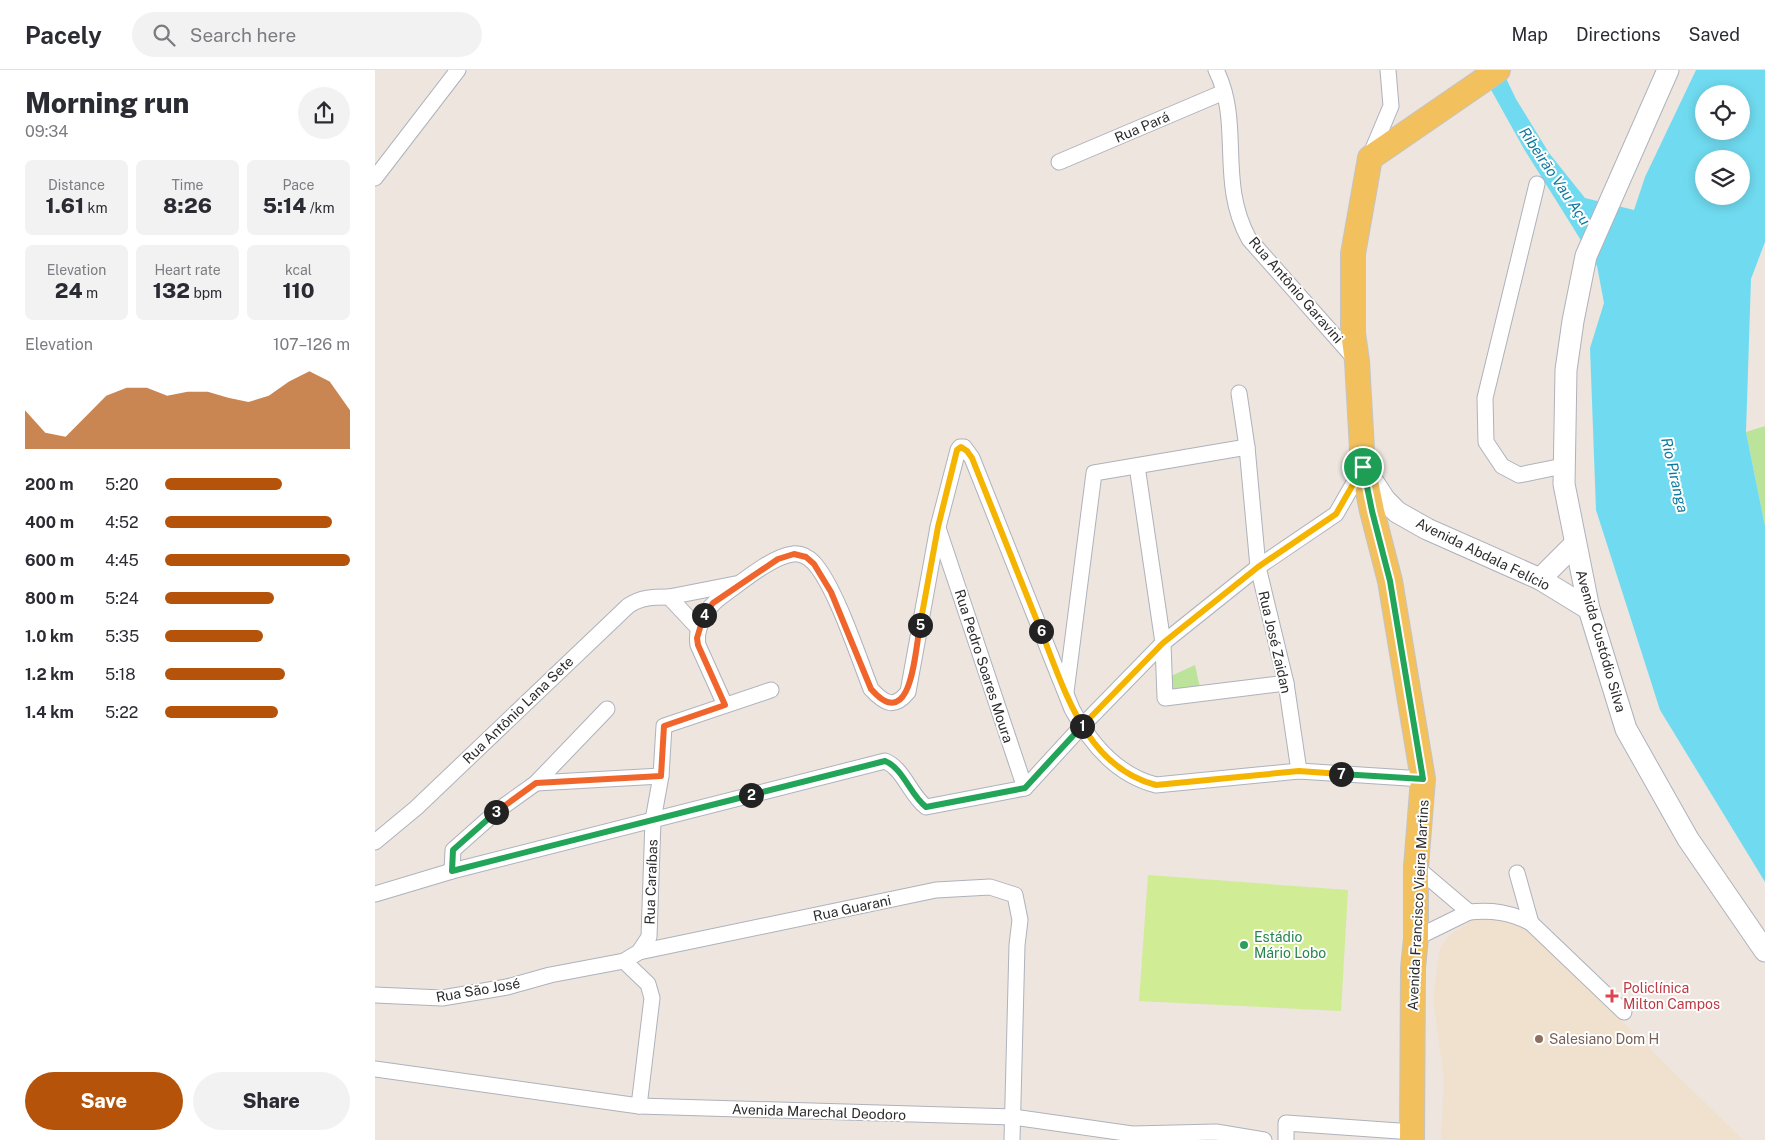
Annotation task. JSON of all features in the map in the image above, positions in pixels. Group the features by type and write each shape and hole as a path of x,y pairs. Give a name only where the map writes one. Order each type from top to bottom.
{"main road":[{"name":"Avenida Custódio Silva","path":"1668,70 1587,256 1573,321 1566,370 1564,475 1574,540 1589,609 1626,729 1688,839 1765,951"},
{"path":"1363,467 1357,361 1353,333 1353,254 1370,158 1489,75"},
{"name":"Avenida Abdala Felício","path":"1363,467 1385,500 1397,512 1427,529 1540,579 1589,609"},
{"name":"Avenida Francisco Vieira Martins","path":"1363,467 1390,581 1423,779 1416,868 1416,938 1413,968 1412,1136"},
{"path":"1540,579 1574,540"}],"street":[{"path":"375,178 457,70"},
{"name":"Rua Antônio Garavini","path":"1215,70 1229,111 1230,179 1240,222 1255,245 1357,361"},
{"path":"1370,158 1391,106 1388,70"},
{"name":"Rua Pará","path":"1059,162 1224,92"},
{"path":"1537,184 1485,398 1486,442 1501,466 1519,475 1564,475"},
{"name":"Rua José Zaidan","path":"1239,393 1247,447 1258,567 1286,683 1299,771"},
{"path":"771,690 725,705 698,645 699,628 713,603 778,559 787,555 800,555 810,560 831,592 871,689 880,699 890,704 900,701 908,692 938,527 957,450 964,447 972,458 1066,694 1081,727 1095,745 1127,774 1141,781 1156,785 1299,771 1423,779"},
{"path":"1066,694 1094,473 1247,447"},
{"path":"1137,466 1163,643 1165,698 1286,683"},
{"path":"375,894 452,871 885,761 893,764 918,801 926,807 1025,788 1163,643 1258,567 1336,514 1363,467"},
{"name":"Rua Pedro Soares Moura","path":"938,527 1025,788"},
{"name":"Rua Antônio Lana Sete","path":"375,842 416,808 627,606 637,600 648,597 669,597 741,583"},
{"path":"669,597 699,628"},
{"name":"Rua Caraíbas","path":"639,952 649,937 653,820 661,776 664,726 725,705"},
{"path":"452,871 453,850 497,812 536,783 607,709"},
{"path":"536,783 661,776"},
{"path":"1416,868 1469,912"},
{"path":"1517,873 1531,923"},
{"name":"Rua Guarani","path":"639,952 936,890 990,887 1015,895 1020,920 1017,946 1013,1118"},
{"path":"1416,938 1469,912 1516,914 1531,923 1624,1012"},
{"path":"639,952 624,961 648,984 652,998 639,1106"},
{"name":"Rua São José","path":"375,995 442,998 507,987 550,975 624,961"},
{"name":"Avenida Marechal Deodoro","path":"375,1069 639,1106 1013,1118 1132,1134 1216,1132 1264,1140"},
{"path":"1012,1140 1013,1118"},
{"path":"1285,1140 1286,1123 1412,1136"}],"shaded area":[{"name":"Salesiano Dom H","path":"1482,914 1522,923 1743,1140 1441,1140 1444,1078 1433,999 1440,948 1450,935"}],"green space":[{"path":"1765,426 1765,526 1746,432"},
{"path":"1195,665 1200,688 1170,695 1169,677"},
{"name":"Estádio Mário Lobo","path":"1148,875 1348,890 1341,1011 1139,1001"}],"water":[{"path":"1480,70 1502,70 1516,99 1549,153 1585,198 1634,210 1645,177 1696,70 1765,70 1765,242 1751,279 1746,432 1765,526 1765,882 1660,710 1596,510 1590,348 1604,303 1597,266 1524,149"}],"place":[{"name":"Estádio Mário Lobo","path":"1244,945"},
{"name":"Policlínica Milton Campos","path":"1612,996"},
{"name":"Salesiano Dom H","path":"1539,1039"}],"route":[{"path":"1363,467 1336,514 1258,567 1163,643 1081,727 1025,788 926,807 918,801 893,764 885,761 452,871 453,850 497,812 536,783 661,776 664,726 725,705 698,645 697,638 703,617 713,603 778,559 787,555 800,555 806,557 814,564 831,592 871,689 880,699 890,704 900,701 908,692 938,527 957,450 961,447 964,447 972,458 1072,709 1081,727 1095,745 1127,774 1141,781 1156,785 1173,785 1299,771 1423,779 1390,581 1363,467"}],"water label":[{"name":"Ribeirão Vau Açu","path":"1555,176"},
{"name":"Rio Piranga","path":"1675,475"}]}
